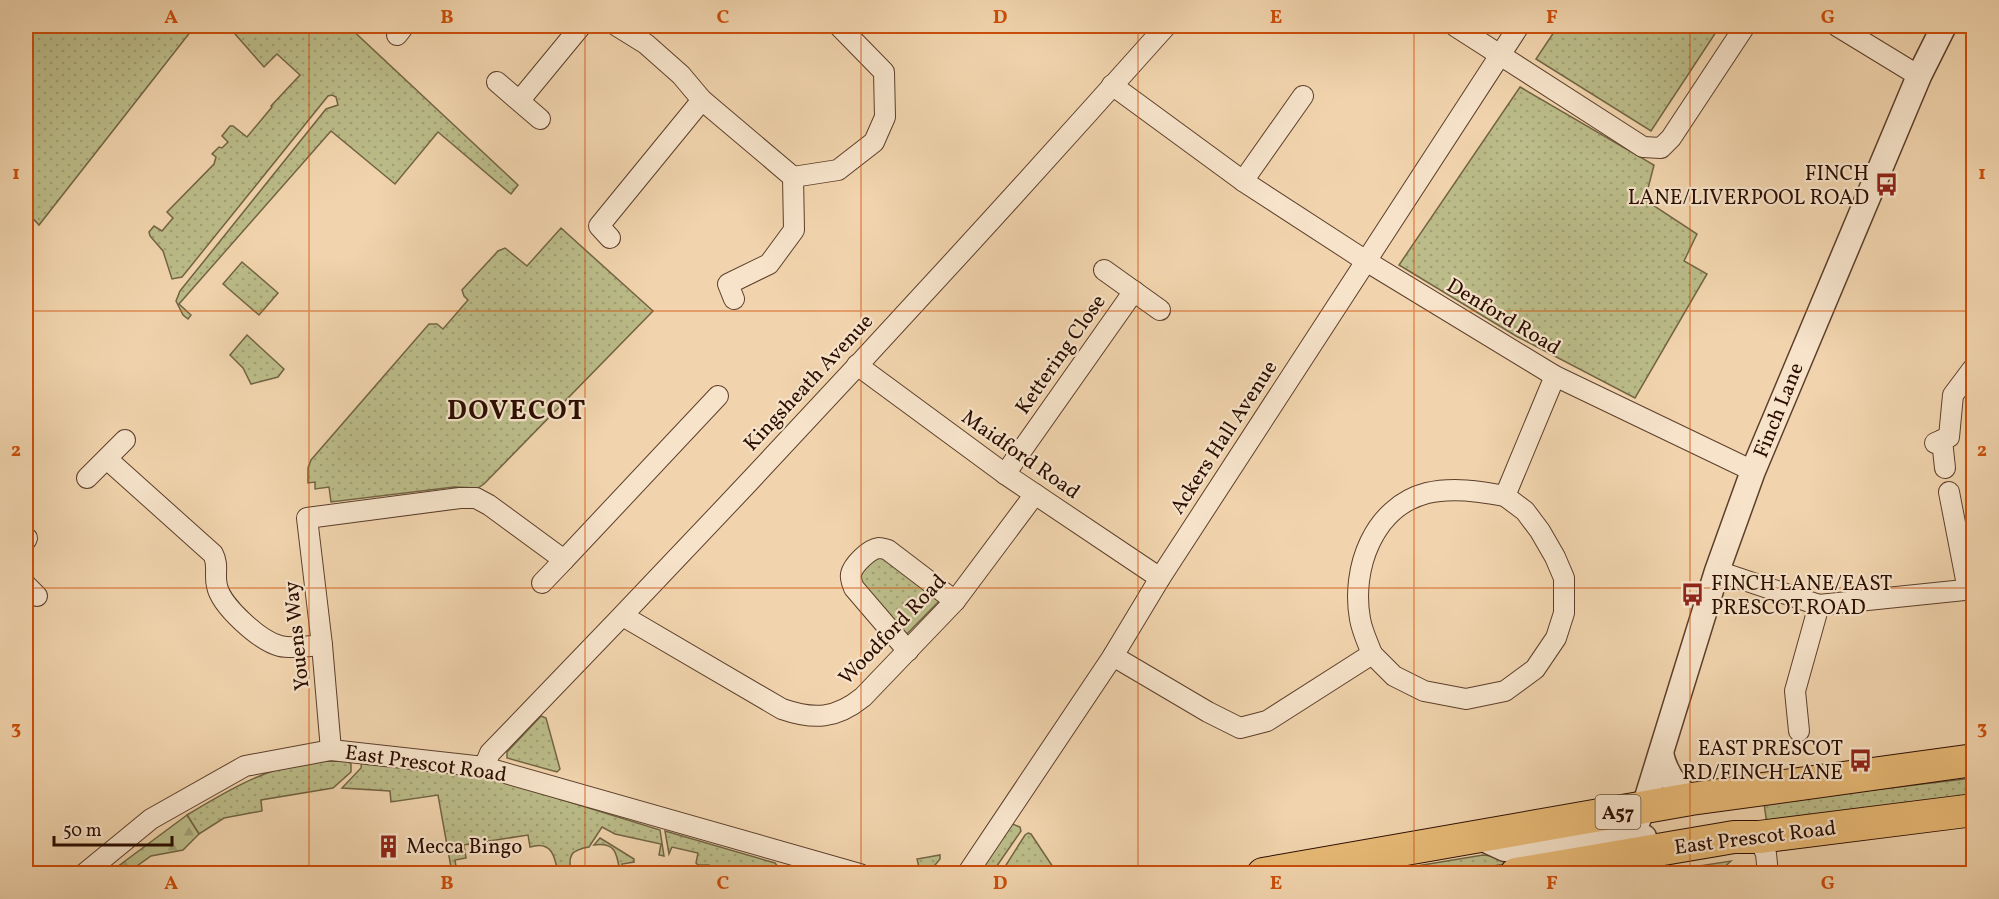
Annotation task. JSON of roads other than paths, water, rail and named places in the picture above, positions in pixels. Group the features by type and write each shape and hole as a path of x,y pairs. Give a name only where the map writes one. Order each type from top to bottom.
{"highway":[{"name":"A57","path":"1263,873 1691,799 1974,760"},
{"name":"East Prescot Road","path":"1547,871 1630,858 1734,837 1759,837 1974,810"}],"street":[{"path":"520,100 580,26"},
{"path":"617,26 655,52 681,75 702,100 794,177 838,170 874,142 885,117 884,72 839,26"},
{"name":"Kingsheath Avenue","path":"484,767 490,753 623,616 857,365 1166,26"},
{"path":"1455,26 1643,147 1661,148 1671,138 1745,26"},
{"name":"Ackers Hall Avenue","path":"967,873 1113,656 1160,578 1519,26"},
{"path":"1837,26 1919,76"},
{"name":"Finch Lane","path":"1630,858 1716,571 1753,471 1919,76 1944,26"},
{"path":"497,82 540,119"},
{"name":"Denford Road","path":"1113,85 1243,181 1366,261 1555,376 1753,471"},
{"path":"1243,181 1302,96"},
{"path":"610,238 599,226 702,100"},
{"path":"734,299 728,284 769,264 794,230 794,177"},
{"path":"1104,270 1160,310"},
{"name":"Kettering Close","path":"1005,474 1134,291"},
{"name":"Maidford Road","path":"857,365 1005,474 1160,578"},
{"path":"1945,468 1939,442 1950,437 1953,395 1974,367"},
{"path":"1505,496 1555,376"},
{"path":"542,583 559,555 718,396"},
{"path":"87,478 125,440"},
{"path":"107,459 213,555 216,562 217,586 221,596 251,629 263,639 280,646 322,645"},
{"path":"1449,490 1485,492 1505,496 1525,510 1555,557 1564,578 1564,613 1556,639 1535,669 1505,691 1466,699 1424,691 1394,676 1372,654 1360,620 1360,566 1380,524 1399,507 1426,494 1449,490"},
{"path":"1716,571 1819,605 1971,589 1949,492"},
{"name":"Woodford Road","path":"623,616 765,700 798,715 815,716 848,709 862,698 955,601 1035,494"},
{"name":"Youens Way","path":"332,750 307,518 460,498 476,498 559,555"},
{"path":"908,651 854,588 851,572 855,566 872,550 880,548 888,550 955,601"},
{"path":"1799,731 1795,691 1819,605"},
{"path":"1113,656 1208,712 1240,728 1267,721 1372,654"},
{"name":"East Prescot Road","path":"84,873 151,819 245,766 332,750 484,767 860,873"},
{"path":"1661,753 1668,775 1677,787 1691,799"},
{"path":"1477,836 1505,849 1612,834 1630,858"},
{"path":"1759,837 1766,854 1768,873"}],"place":[{"name":"FINCH LANE/LIVERPOOL ROAD","path":"1887,185"},
{"name":"FINCH LANE/EAST PRESCOT ROAD","path":"1693,595"},
{"name":"EAST PRESCOT RD/FINCH LANE","path":"1861,760"},
{"name":"Mecca Bingo","path":"388,846"}],"district":[{"name":"DOVECOT","path":"517,410"}]}
